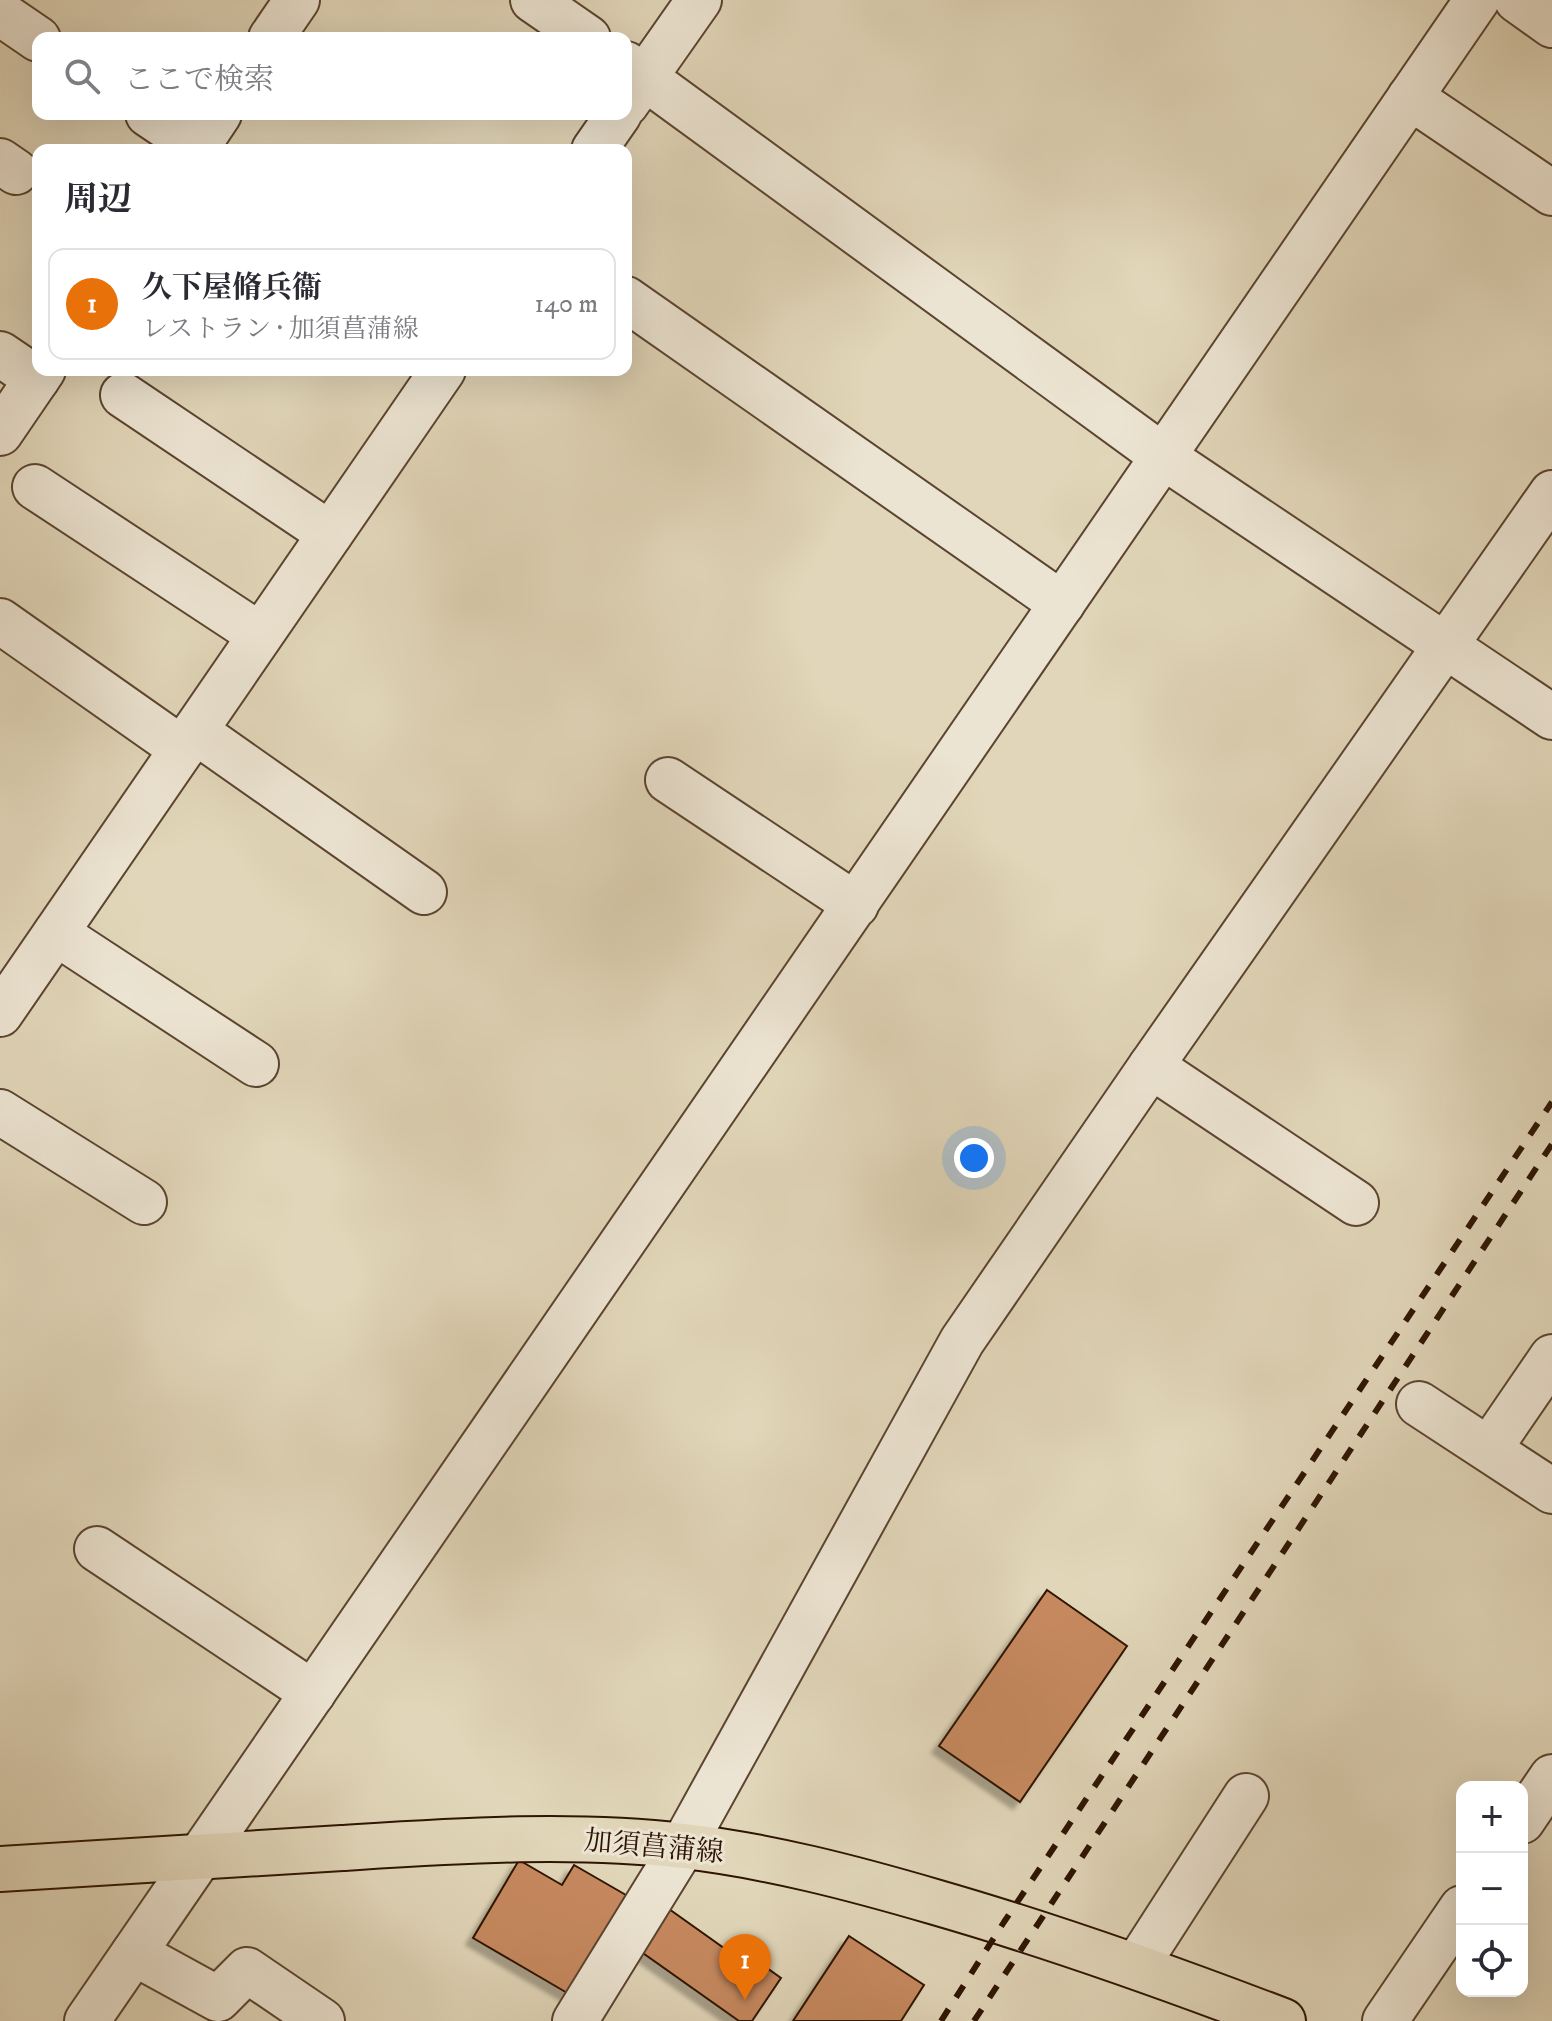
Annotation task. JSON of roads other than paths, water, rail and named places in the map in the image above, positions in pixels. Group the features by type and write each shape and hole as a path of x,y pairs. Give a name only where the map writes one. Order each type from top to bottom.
{"main road":[{"name":"加須菖蒲線","path":"0,1869 451,1842 578,1839 683,1846 773,1861 873,1884 1004,1922 1137,1965 1283,2021"}],"street":[{"path":"275,32 297,0"},
{"path":"533,0 579,32"},
{"path":"699,0 632,82 1164,457 1552,717"},
{"path":"87,2021 1477,0"},
{"path":"1517,0 1552,25"},
{"path":"0,13 32,35"},
{"path":"1410,97 1552,193"},
{"path":"162,120 203,137"},
{"path":"598,144 615,120"},
{"path":"632,303 1062,604"},
{"path":"0,354 32,370"},
{"path":"0,433 39,376"},
{"path":"0,1014 439,376"},
{"path":"123,395 330,534"},
{"path":"35,487 260,635"},
{"path":"575,2021 683,1846 962,1341 1552,493"},
{"path":"0,621 424,892"},
{"path":"668,780 856,905"},
{"path":"56,933 256,1064"},
{"path":"1151,1066 1356,1203"},
{"path":"0,1112 144,1202"},
{"path":"1489,1449 1552,1357"},
{"path":"1419,1404 1552,1491"},
{"path":"97,1549 313,1693"},
{"path":"1528,1812 1552,1777"},
{"path":"1137,1965 1246,1796"},
{"path":"1385,2021 1456,1917"},
{"path":"134,1953 218,1999 247,1970 322,2021"}],"railway":[{"path":"941,2021 1552,1102"},
{"path":"974,2021 1552,1144"}],"place":[{"name":"久下屋脩兵衞","path":"745,2000"}]}
